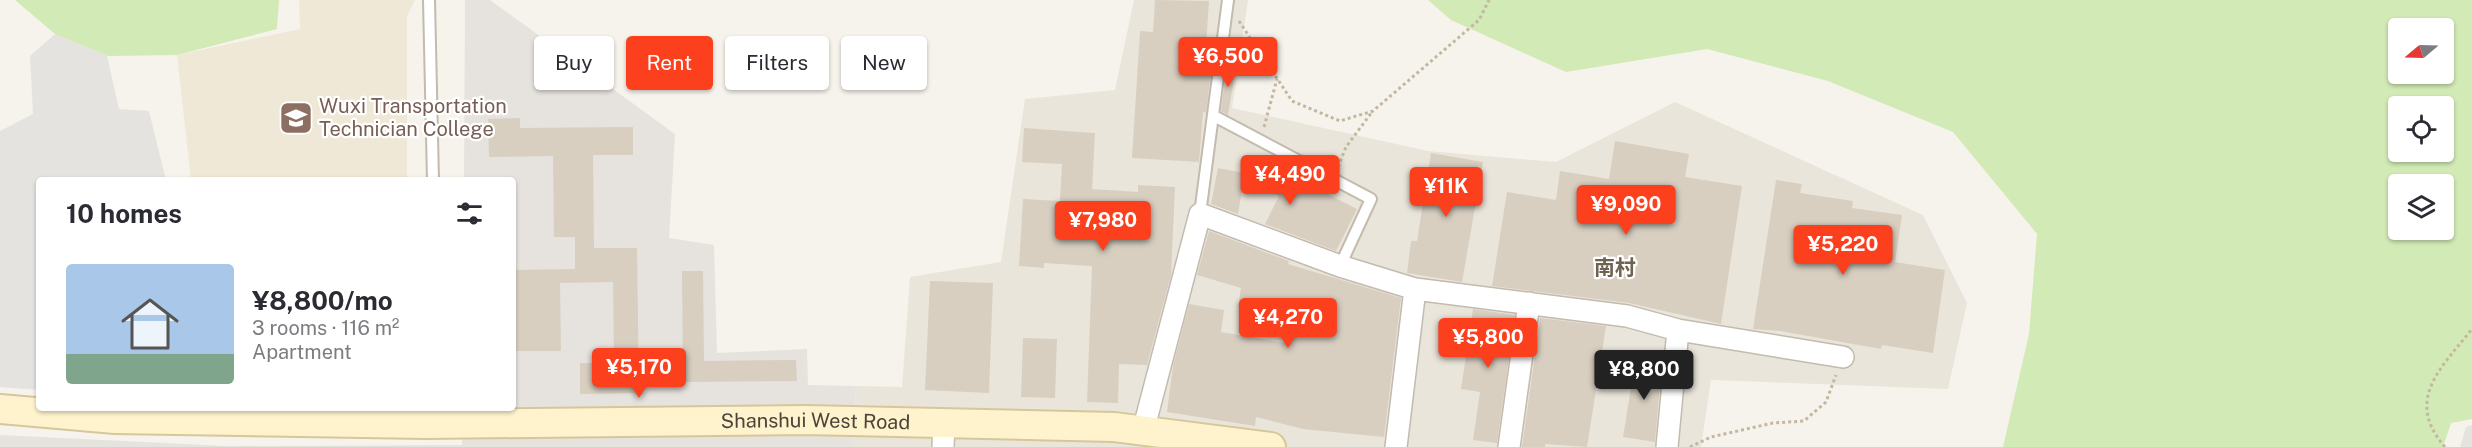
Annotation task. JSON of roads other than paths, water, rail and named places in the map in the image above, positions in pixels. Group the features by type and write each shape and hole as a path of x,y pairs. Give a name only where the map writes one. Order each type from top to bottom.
{"street":[{"path":"1143,431 1200,214 1340,266 1415,289 1627,316 1678,330 1843,357"},
{"path":"1396,447 1415,289"},
{"path":"1509,447 1529,303"},
{"path":"1667,447 1678,330"},
{"name":"Shanshui West Road","path":"0,409 115,419 425,416 807,420 943,435 1114,427 1271,447"}],"lane":[{"path":"429,0 433,177"},
{"path":"1200,214 1228,2"},
{"path":"1214,116 1371,199 1340,266"}],"place":[{"name":"Wuxi Transportation Technician College","path":"296,118"}],"district":[{"name":"南村","path":"1615,267"}]}
